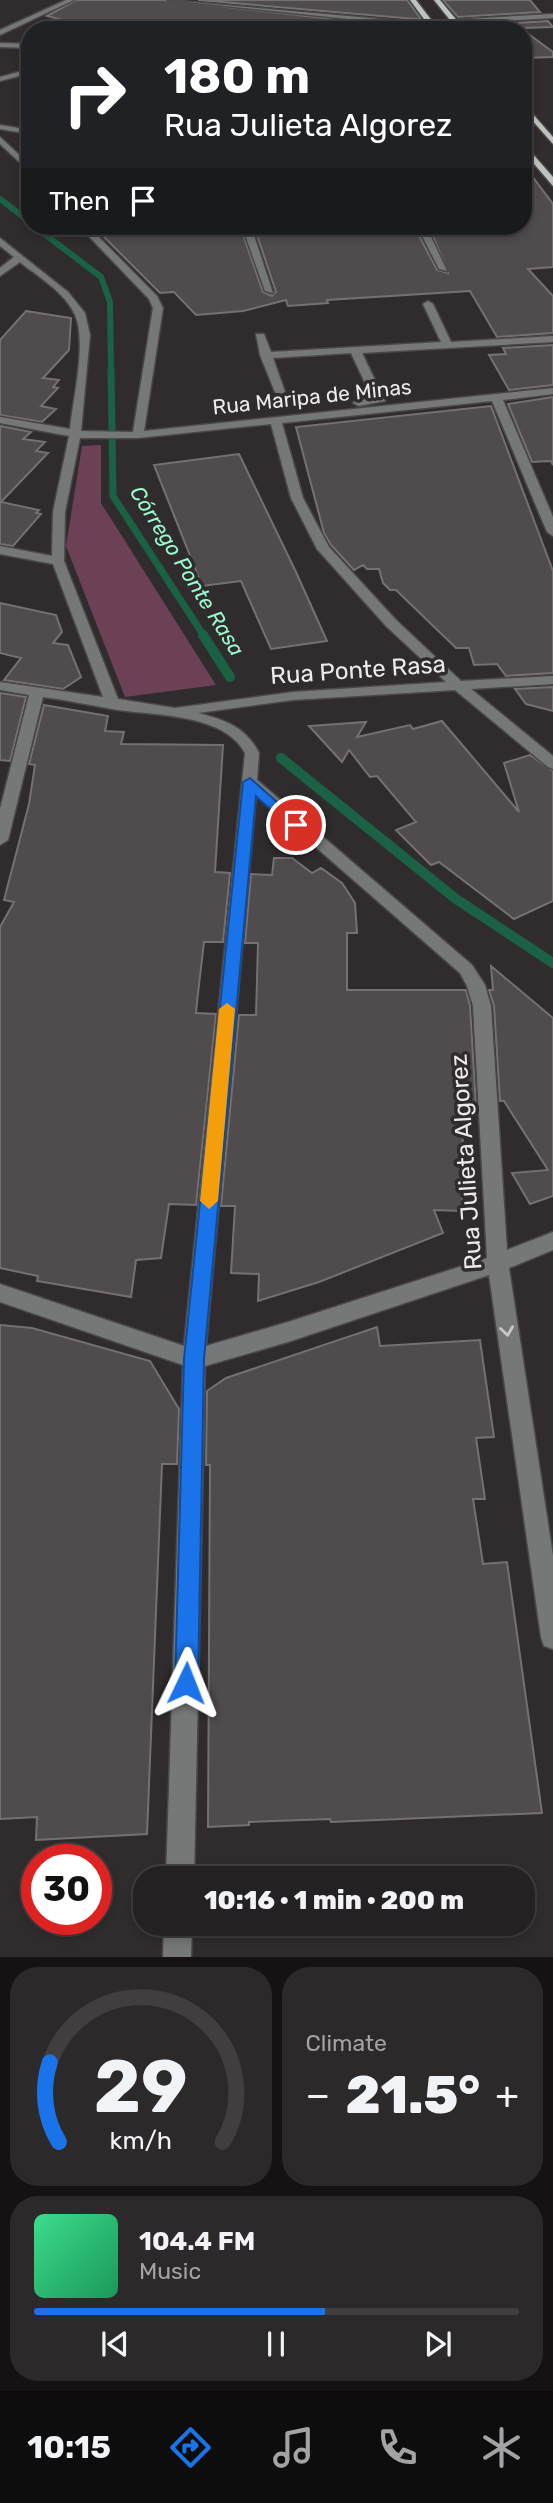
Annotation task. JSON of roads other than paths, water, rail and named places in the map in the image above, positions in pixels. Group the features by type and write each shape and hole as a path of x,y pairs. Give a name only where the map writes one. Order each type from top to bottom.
{"main road":[{"path":"413,0 429,21"},
{"path":"438,0 455,21"},
{"path":"532,116 553,142"},
{"path":"532,156 553,183"}],"street":[{"path":"26,21 71,0"},
{"path":"171,0 378,21"},
{"path":"286,0 293,12"},
{"path":"472,21 553,16"},
{"path":"0,33 21,23"},
{"path":"0,45 21,46"},
{"path":"0,79 21,73"},
{"path":"0,127 21,130"},
{"path":"0,139 21,161"},
{"path":"92,235 153,298 158,308 136,435"},
{"path":"249,235 270,291"},
{"path":"426,235 444,269"},
{"path":"0,241 65,294 80,313 85,335 79,435 59,512 58,561 113,705"},
{"path":"0,273 20,257"},
{"path":"428,304 448,346"},
{"path":"260,336 280,392"},
{"path":"265,355 553,339"},
{"path":"284,405 285,409 379,401 356,352"},
{"name":"Rua Maripa de Minas","path":"0,420 79,435 136,435 553,391"},
{"path":"496,397 553,532"},
{"path":"275,420 297,498 323,549 391,623 458,686 553,764"},
{"path":"0,550 58,561"},
{"name":"Rua Ponte Rasa","path":"0,686 113,705 175,712 231,702 293,696 553,680"},
{"path":"0,840 37,692"},
{"path":"175,712 231,728 247,740 252,753 194,1359 180,1866"},
{"name":"Rua Julieta Algorez","path":"250,782 296,825 432,937 466,969 476,985 482,1006 498,1263 553,1637"},
{"path":"0,1293 194,1359 288,1332 498,1263 553,1241"},
{"path":"177,1957 178,1936"}],"waterway":[{"name":"Córrego Ponte Rasa","path":"0,199 21,215"},
{"name":"Córrego Ponte Rasa","path":"46,235 101,277 110,302 111,371"},
{"name":"Córrego Ponte Rasa","path":"111,370 113,496 204,636"},
{"name":"Córrego Ponte Rasa","path":"203,635 230,677"},
{"name":"Córrego Ponte Rasa","path":"281,758 456,899 553,963"}],"tunnel":[{"path":"280,392 284,405"}]}
